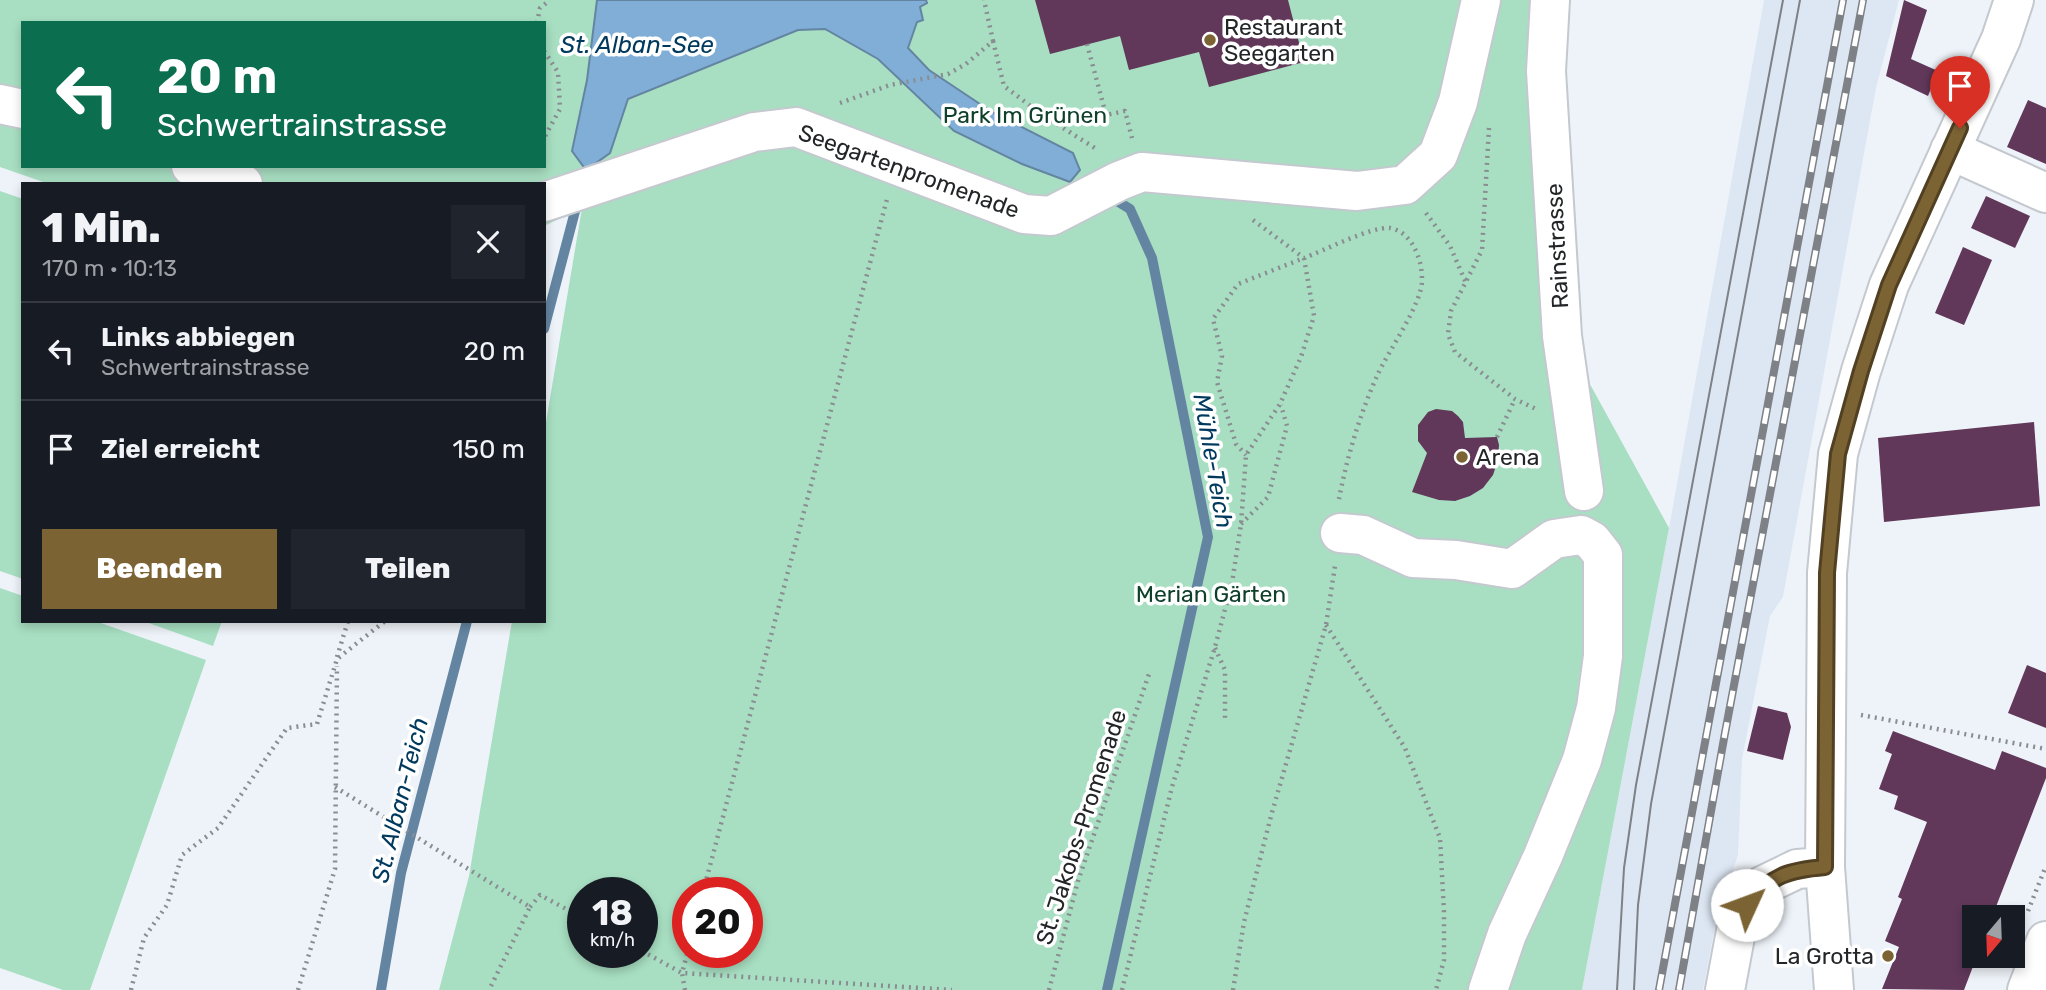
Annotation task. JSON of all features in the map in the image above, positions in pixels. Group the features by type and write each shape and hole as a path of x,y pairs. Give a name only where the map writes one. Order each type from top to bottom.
{"main road":[{"path":"1131,176 1357,191 1405,184 1438,155 1458,102 1481,0"},
{"name":"Rainstrasse","path":"1550,0 1546,71 1562,336 1584,491"},
{"path":"1834,990 1825,867 1827,573 1838,454 1889,285 2001,39 2014,0"},
{"path":"0,104 21,109"},
{"name":"Seegartenpromenade","path":"550,200 754,132 796,127 1024,214 1051,216 1131,176"},
{"path":"1950,150 2046,192"},
{"path":"197,168 237,182"},
{"path":"1340,533 1363,535 1413,558 1456,560 1512,569 1554,539 1568,535 1581,535 1592,541 1603,555 1604,656 1596,708 1582,760 1544,856 1507,934 1488,990"},
{"path":"1725,990 1737,926 1747,905 1762,886 1797,869 1825,867"},
{"path":"2027,990 2046,941"}],"path":[{"path":"537,21 540,8 550,0"},
{"path":"984,0 1004,86 1131,176"},
{"path":"891,85 948,74 966,64 993,41"},
{"path":"1087,44 1106,115 1125,111 1131,176"},
{"path":"546,54 558,72 560,109 546,134"},
{"path":"1489,127 1482,250 1451,311 1448,334 1455,352 1515,399 1546,414 1573,413"},
{"path":"707,877 896,164"},
{"path":"1405,184 1450,246 1467,284"},
{"path":"1122,990 1172,787 1215,647 1231,583 1241,524 1246,455 1280,404 1301,357 1314,316 1304,258 1251,219"},
{"path":"1233,990 1244,922 1271,816 1326,625 1340,533 1338,502 1345,468 1377,376 1419,294 1422,279 1417,253 1402,233 1389,228 1374,230 1238,284 1213,318 1222,356 1217,382 1236,444 1246,455"},
{"path":"1497,437 1515,399"},
{"path":"1241,524 1268,497 1287,426 1280,404"},
{"path":"131,990 144,938 167,905 182,855 218,828 287,727 317,724 347,623"},
{"path":"337,659 383,623"},
{"path":"1326,625 1405,748 1440,838 1444,960 1436,990"},
{"path":"1215,647 1225,670 1225,720"},
{"path":"298,990 335,869 337,659"},
{"name":"St. Jakobs-Promenade","path":"1049,990 1078,881 1149,674"},
{"path":"1851,714 2046,749"},
{"path":"335,788 530,906"},
{"path":"489,990 530,906 540,895 567,909"},
{"path":"658,960 682,973 951,990"},
{"path":"683,968 685,990"}],"shaded area":[{"path":"1764,0 1899,0 1876,88 1783,597 1770,616 1742,759 1738,855 1717,916 1703,990 1582,990 1669,528"}],"green space":[{"name":"Merian Gärten","path":"0,0 1534,0 1547,348 1591,386 1669,528 1582,990 439,990 469,876 512,623 546,623 546,422 582,208 546,225 546,182 43,182 0,167"},
{"path":"0,191 21,198 21,578 0,571"},
{"path":"0,588 21,595 21,623 101,623 206,660 90,990 63,990 0,968"},
{"path":"149,623 221,623 213,646"}],"water":[{"name":"St. Alban-See","path":"597,0 926,0 927,3 920,7 923,20 917,22 908,48 929,70 992,112 1073,153 1080,170 1070,182 1022,164 954,131 878,59 825,29 798,30 628,99 610,153 586,170 572,151 587,80"}],"building":[{"name":"Restaurant Seegarten","path":"1035,0 1288,0 1304,62 1209,87 1199,52 1129,70 1120,36 1050,54"},
{"path":"1904,0 1927,10 1911,59 1938,71 1928,96 1886,76"},
{"path":"2028,100 2046,108 2046,164 2007,147"},
{"path":"1986,196 2030,216 2015,248 1971,228"},
{"path":"1963,247 1992,260 1964,325 1935,313"},
{"name":"Arena","path":"1436,409 1452,411 1458,416 1463,422 1465,438 1497,437 1499,445 1493,475 1483,488 1455,501 1439,500 1412,492 1427,453 1418,441 1418,425 1428,412"},
{"path":"2034,422 2040,506 1884,522 1878,438"},
{"path":"2027,665 2046,673 2046,728 2008,713"},
{"path":"1758,706 1787,713 1791,727 1783,760 1747,751"},
{"path":"1893,731 1995,770 2002,751 2046,768 2046,778 1997,905 1962,905 1962,968 1972,968 1964,990 1882,989 1899,947 1885,941 1902,899 1898,897 1927,822 1894,809 1898,796 1879,789 1892,754 1885,751"}],"waterway":[{"name":"Mühle-Teich","path":"1107,990 1208,537 1152,258 1130,209 1109,196"},
{"name":"St. Alban-Teich","path":"546,321 578,200"},
{"name":"St. Alban-Teich","path":"381,990 401,873 466,623"}],"tram line":[{"path":"1617,990 1624,868 1636,785 1783,0"},
{"path":"1634,990 1638,905 1651,804 1800,0"}],"railway":[{"path":"1659,990 1843,0"},
{"path":"1679,990 1863,0"}],"place":[{"name":"Restaurant Seegarten","path":"1210,40"},
{"name":"Arena","path":"1462,457"},
{"name":"La Grotta","path":"1888,956"}],"route":[{"path":"1747,905 1762,886 1797,869 1825,867 1827,573 1838,454 1889,285 1960,128"}],"park label":[{"name":"Park Im Grünen","path":"1025,115"}]}
